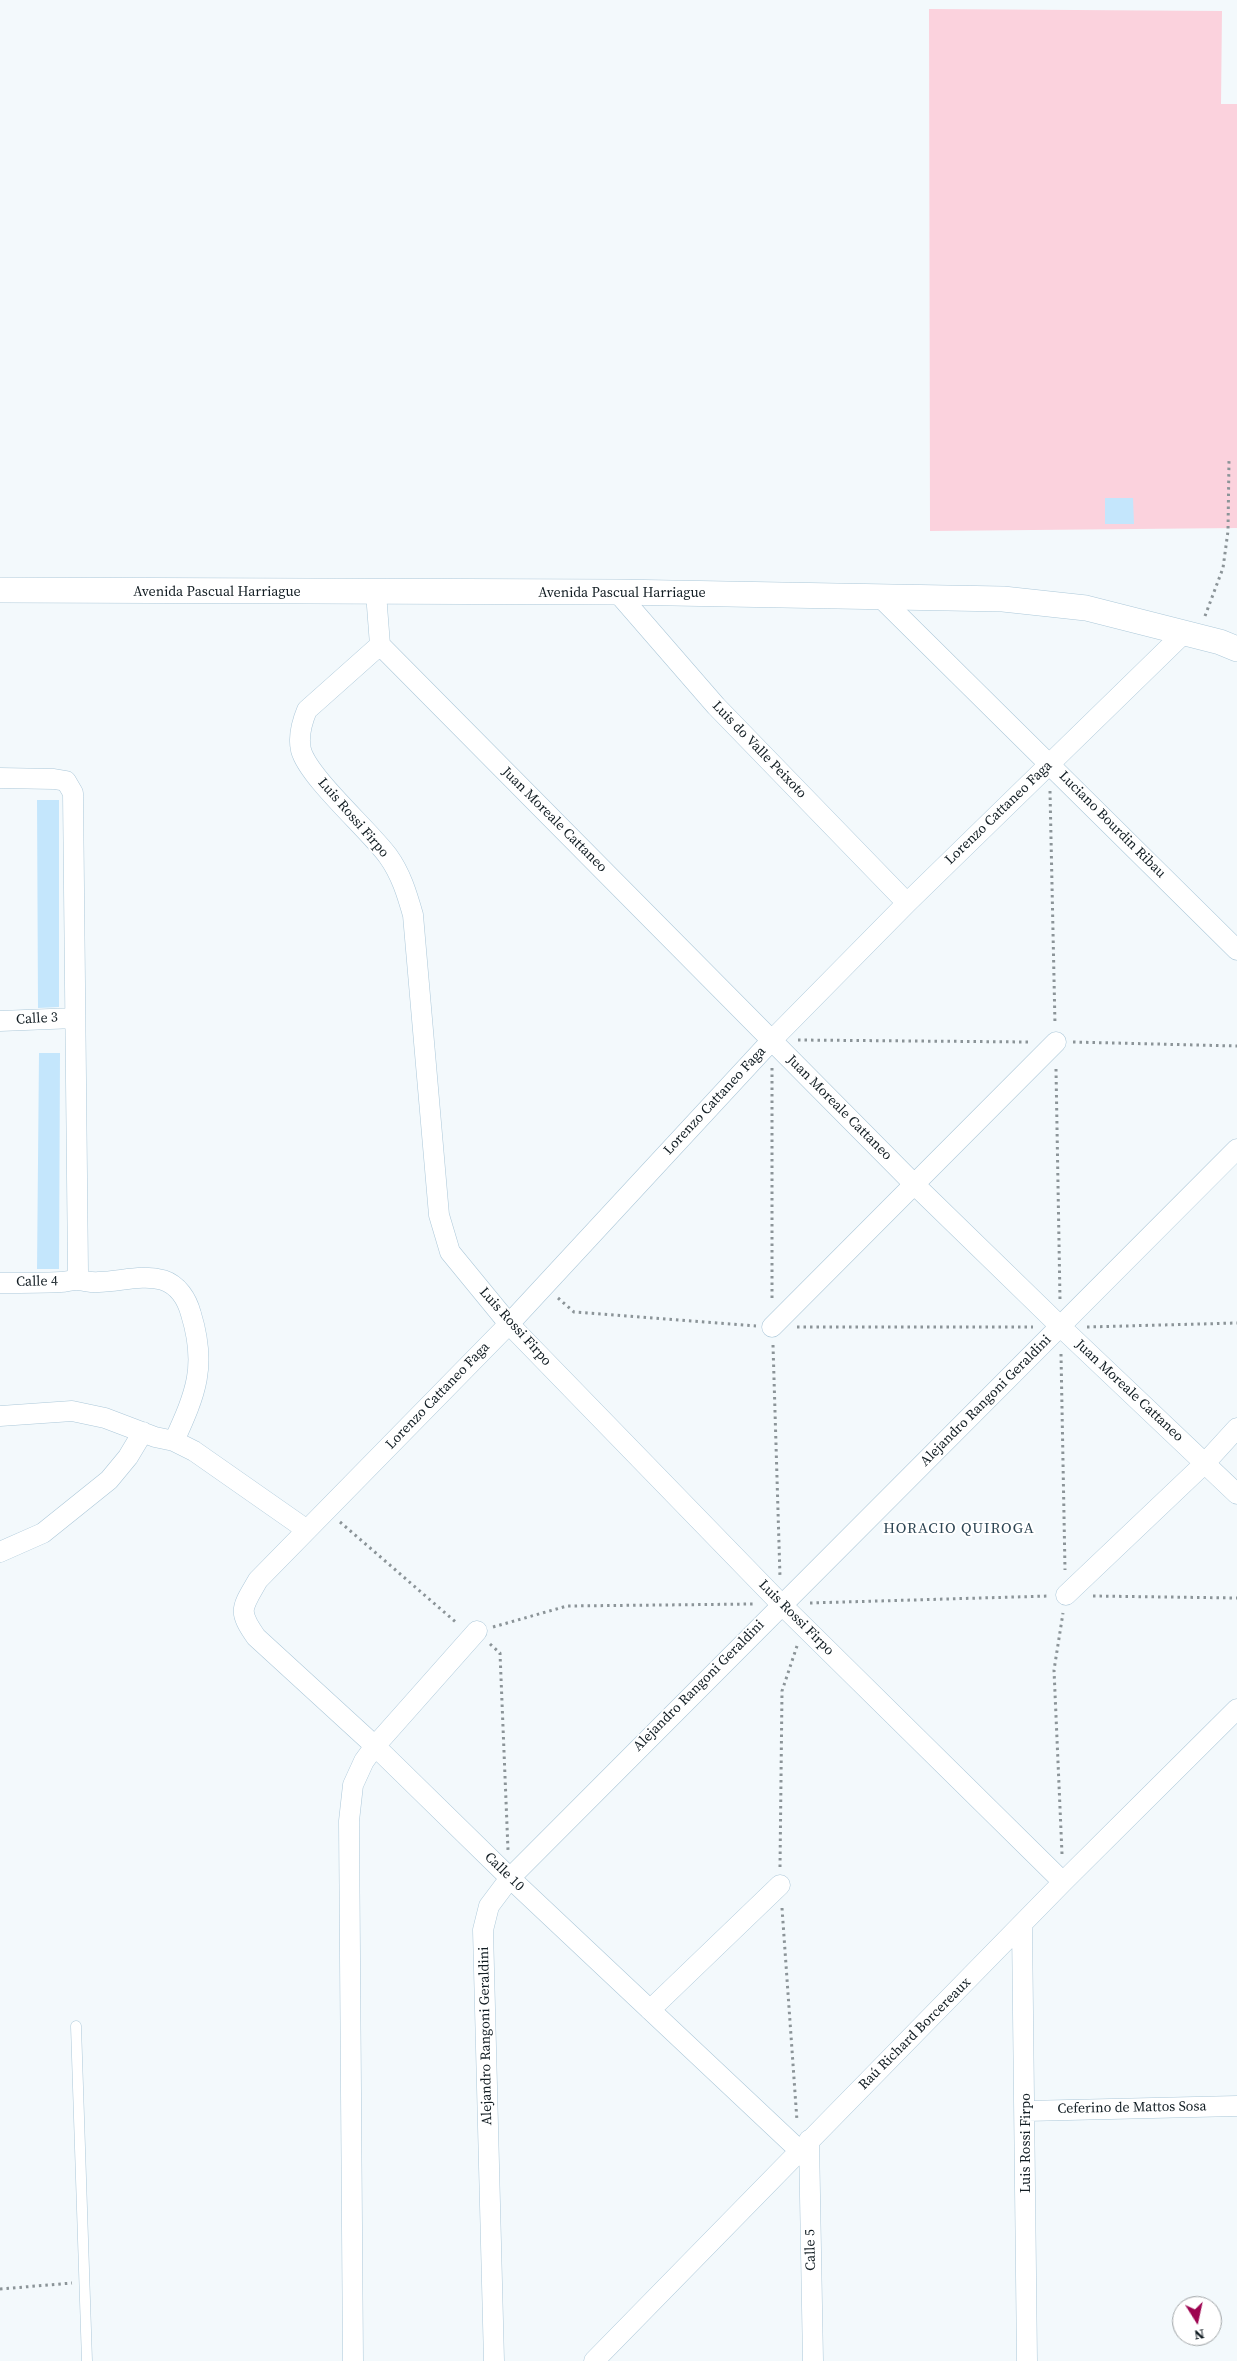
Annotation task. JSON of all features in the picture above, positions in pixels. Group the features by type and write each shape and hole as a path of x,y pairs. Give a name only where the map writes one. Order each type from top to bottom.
{"street":[{"name":"Avenida Pascual Harriague","path":"0,590 376,593 617,592 1003,599 1086,608 1237,649"},
{"name":"Luis do Valle Peixoto","path":"617,592 716,706 907,903"},
{"path":"376,593 380,644"},
{"name":"Luciano Bourdin Ribau","path":"879,596 1237,950"},
{"name":"Lorenzo Cattaneo Faga","path":"258,1580 509,1324 772,1040 907,903 1050,763 1187,634"},
{"name":"Juan Moreale Cattaneo","path":"380,644 914,1184 1061,1327 1206,1462 1237,1494"},
{"name":"Luis Rossi Firpo","path":"380,644 307,710 301,724 301,750 312,770 388,856 404,884 413,915 439,1215 450,1252 509,1324 781,1604 1063,1882"},
{"path":"0,778 66,781 73,793 78,1272 74,1280"},
{"name":"Calle 3","path":"0,1021 75,1018"},
{"path":"772,1327 1056,1042"},
{"name":"Alejandro Rangoni Geraldini","path":"494,2361 483,1930 489,1906 510,1878 781,1604 1061,1327 1237,1149"},
{"name":"Calle 4","path":"0,1283 63,1282 74,1280 98,1282 148,1278 162,1280 173,1285 182,1294 189,1306 200,1353 199,1371 191,1404 174,1441"},
{"path":"0,1416 72,1411 105,1418 174,1441 194,1451 307,1530"},
{"path":"1066,1595 1206,1462 1237,1428"},
{"path":"0,1552 43,1533 109,1480 128,1457 143,1432"},
{"name":"Calle 10","path":"258,1580 244,1604 244,1619 256,1637 375,1746 510,1878 650,2010 804,2145"},
{"path":"353,2361 349,1821 353,1785 364,1761 375,1746 477,1631"},
{"name":"Raú Richard Borcereaux","path":"594,2361 1063,1882 1237,1709"},
{"path":"650,2010 780,1885"},
{"name":"Luis Rossi Firpo","path":"1022,1925 1026,2111 1027,2361"},
{"name":"Ceferino de Mattos Sosa","path":"1026,2111 1237,2106"},
{"name":"Calle 5","path":"804,2145 813,2361"}],"lane":[{"path":"76,2026 87,2361"}],"path":[{"path":"1187,634 1206,614 1223,568 1228,530 1229,460"},
{"path":"1050,763 1066,1595 1054,1670 1063,1882"},
{"path":"781,1604 772,1327 772,1040 1056,1042 1237,1046"},
{"path":"544,1286 574,1312 772,1327 1061,1327 1237,1323"},
{"path":"326,1510 454,1623 477,1631 500,1653 510,1878"},
{"path":"477,1631 567,1606 781,1604 1066,1595 1237,1598"},
{"path":"804,1626 782,1691 780,1885 804,2145"},
{"path":"0,2289 84,2282"}],"shaded area":[{"path":"929,9 1222,11 1221,104 1237,104 1237,528 930,531"}],"building":[{"path":"1105,498 1133,498 1134,524 1105,524"},
{"path":"37,800 59,800 59,1007 38,1008"},
{"path":"39,1053 60,1053 59,1269 37,1269"}],"district":[{"name":"HORACIO QUIROGA","path":"959,1529"}]}
